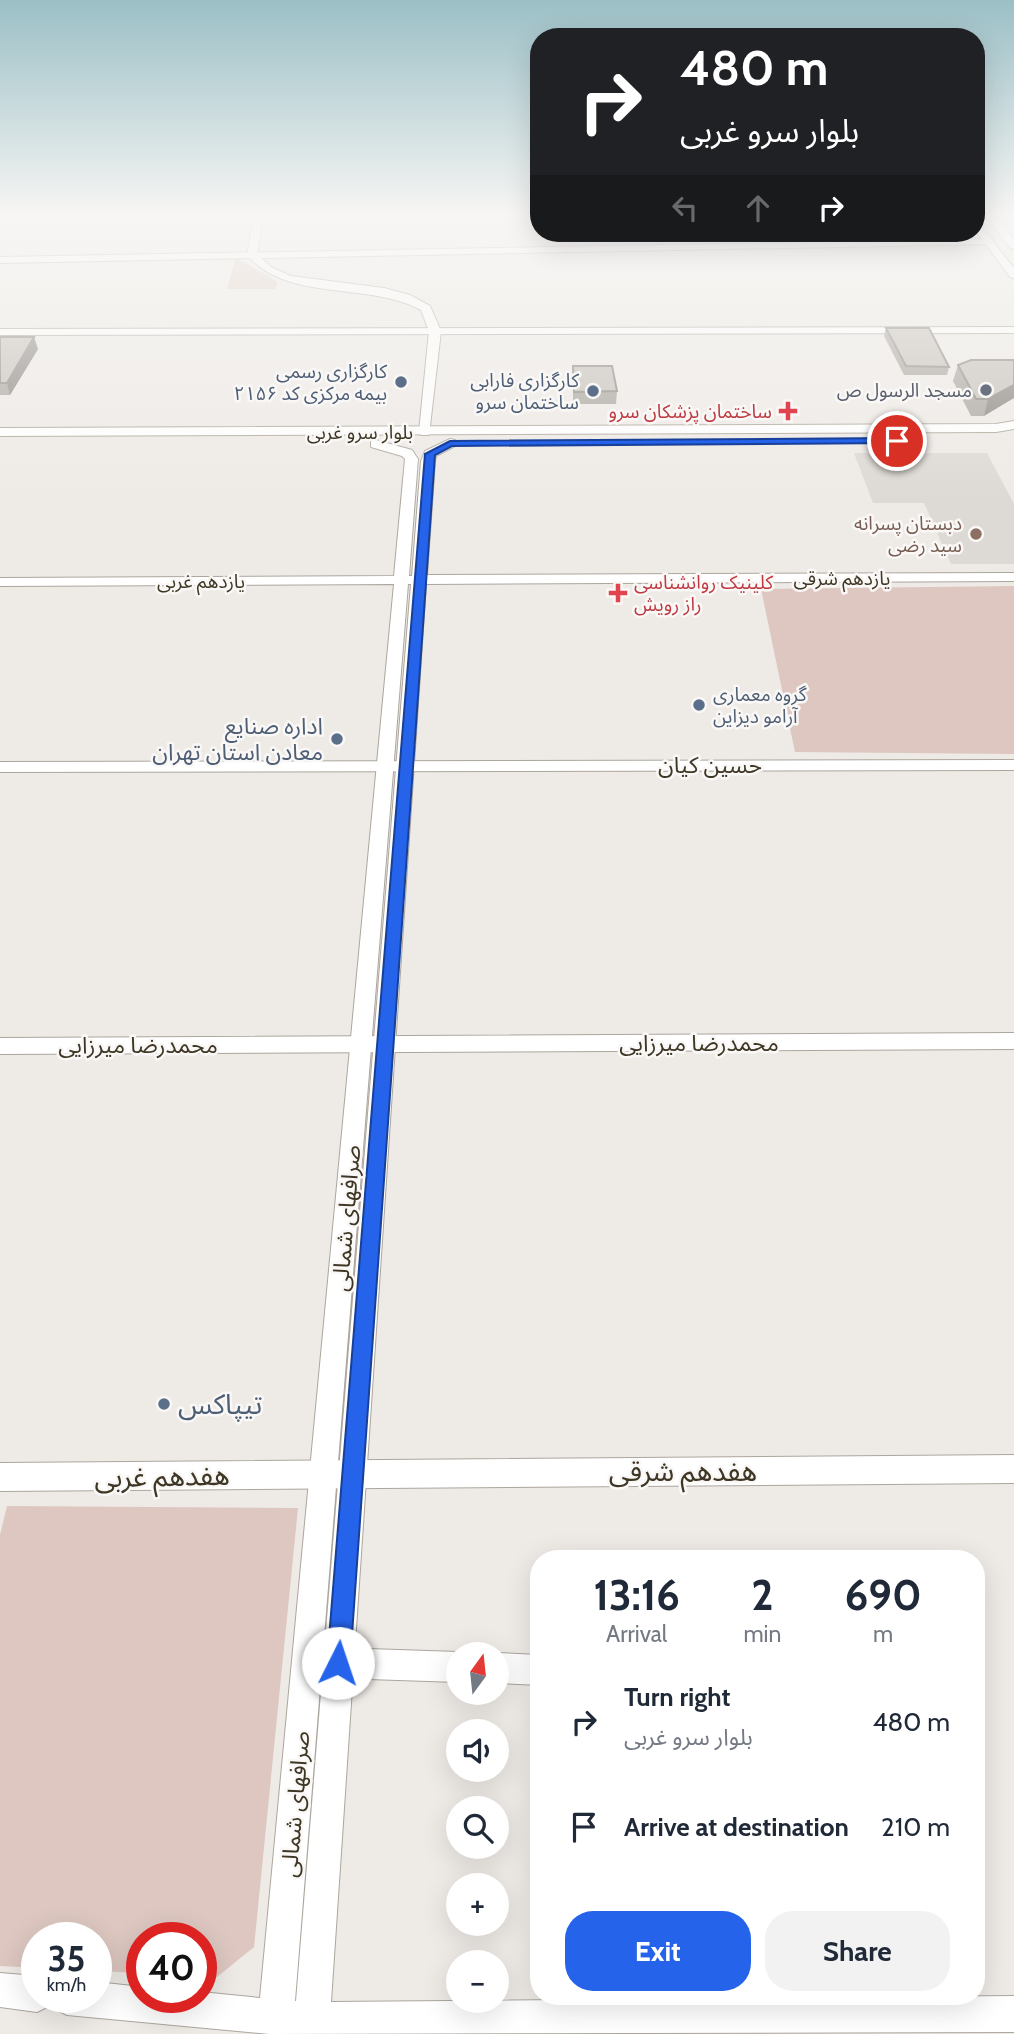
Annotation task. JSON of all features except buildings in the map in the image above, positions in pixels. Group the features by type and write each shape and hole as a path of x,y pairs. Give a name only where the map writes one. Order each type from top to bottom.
{"street":[{"path":"425,432 435,331 431,315 427,311"},
{"path":"0,332 1014,330"},
{"name":"بلوار سرو غربی","path":"0,432 425,432 983,428 1014,425"},
{"name":"بلوار سرو غربی","path":"0,443 1005,441"},
{"name":"صرافهای شمالی","path":"395,766 419,580 428,461 430,454 450,443"},
{"name":"صرافهای شمالی","path":"276,2017 338,1474 395,766 401,580 412,459 407,453 396,448 376,444"},
{"name":"یازدهم شرقی","path":"401,580 1014,577"},
{"name":"یازدهم غربی","path":"0,582 401,580"},
{"name":"حسین کیان","path":"0,768 1014,765"},
{"name":"محمدرضا میرزایی","path":"0,1046 1014,1041"},
{"name":"هفدهم شرقی","path":"338,1474 1014,1469"},
{"name":"صرافهای شمالی","path":"312,2020 338,1663 338,1474"},
{"name":"هفدهم غربی","path":"0,1477 338,1474"},
{"path":"338,1663 446,1667"},
{"path":"509,1669 530,1670"},
{"path":"0,1990 21,1992"},
{"path":"112,2001 312,2020 1014,2014"}],"shaded area":[{"path":"854,453 987,453 1014,504 1014,564 951,564 924,503 873,503"},
{"path":"1014,586 1014,754 795,752 761,589"},
{"path":"7,1506 298,1508 254,1947 217,1977 217,1922 126,1922 126,1972 112,1972 112,1922 21,1922 21,1967 0,1966 0,1535"}],"place":[{"name":"کارگزاری رسمی بیمه مرکزی کد ۲۱۵۶","path":"401,382"},
{"name":"مسجد الرسول ص","path":"986,390"},
{"name":"کارگزاری فارابی ساختمان سرو","path":"593,391"},
{"name":"ساختمان پزشکان سرو","path":"788,411"},
{"name":"دبستان پسرانه سید رضی","path":"976,534"},
{"name":"کلینیک روانشناسی راز رویش","path":"618,593"},
{"name":"گروه معماری آرامو دیزاین","path":"699,705"},
{"name":"اداره صنایع معادن استان تهران","path":"337,739"},
{"name":"تیپاکس","path":"164,1404"}],"route":[{"path":"338,1663 430,454 450,443 897,441"}]}
